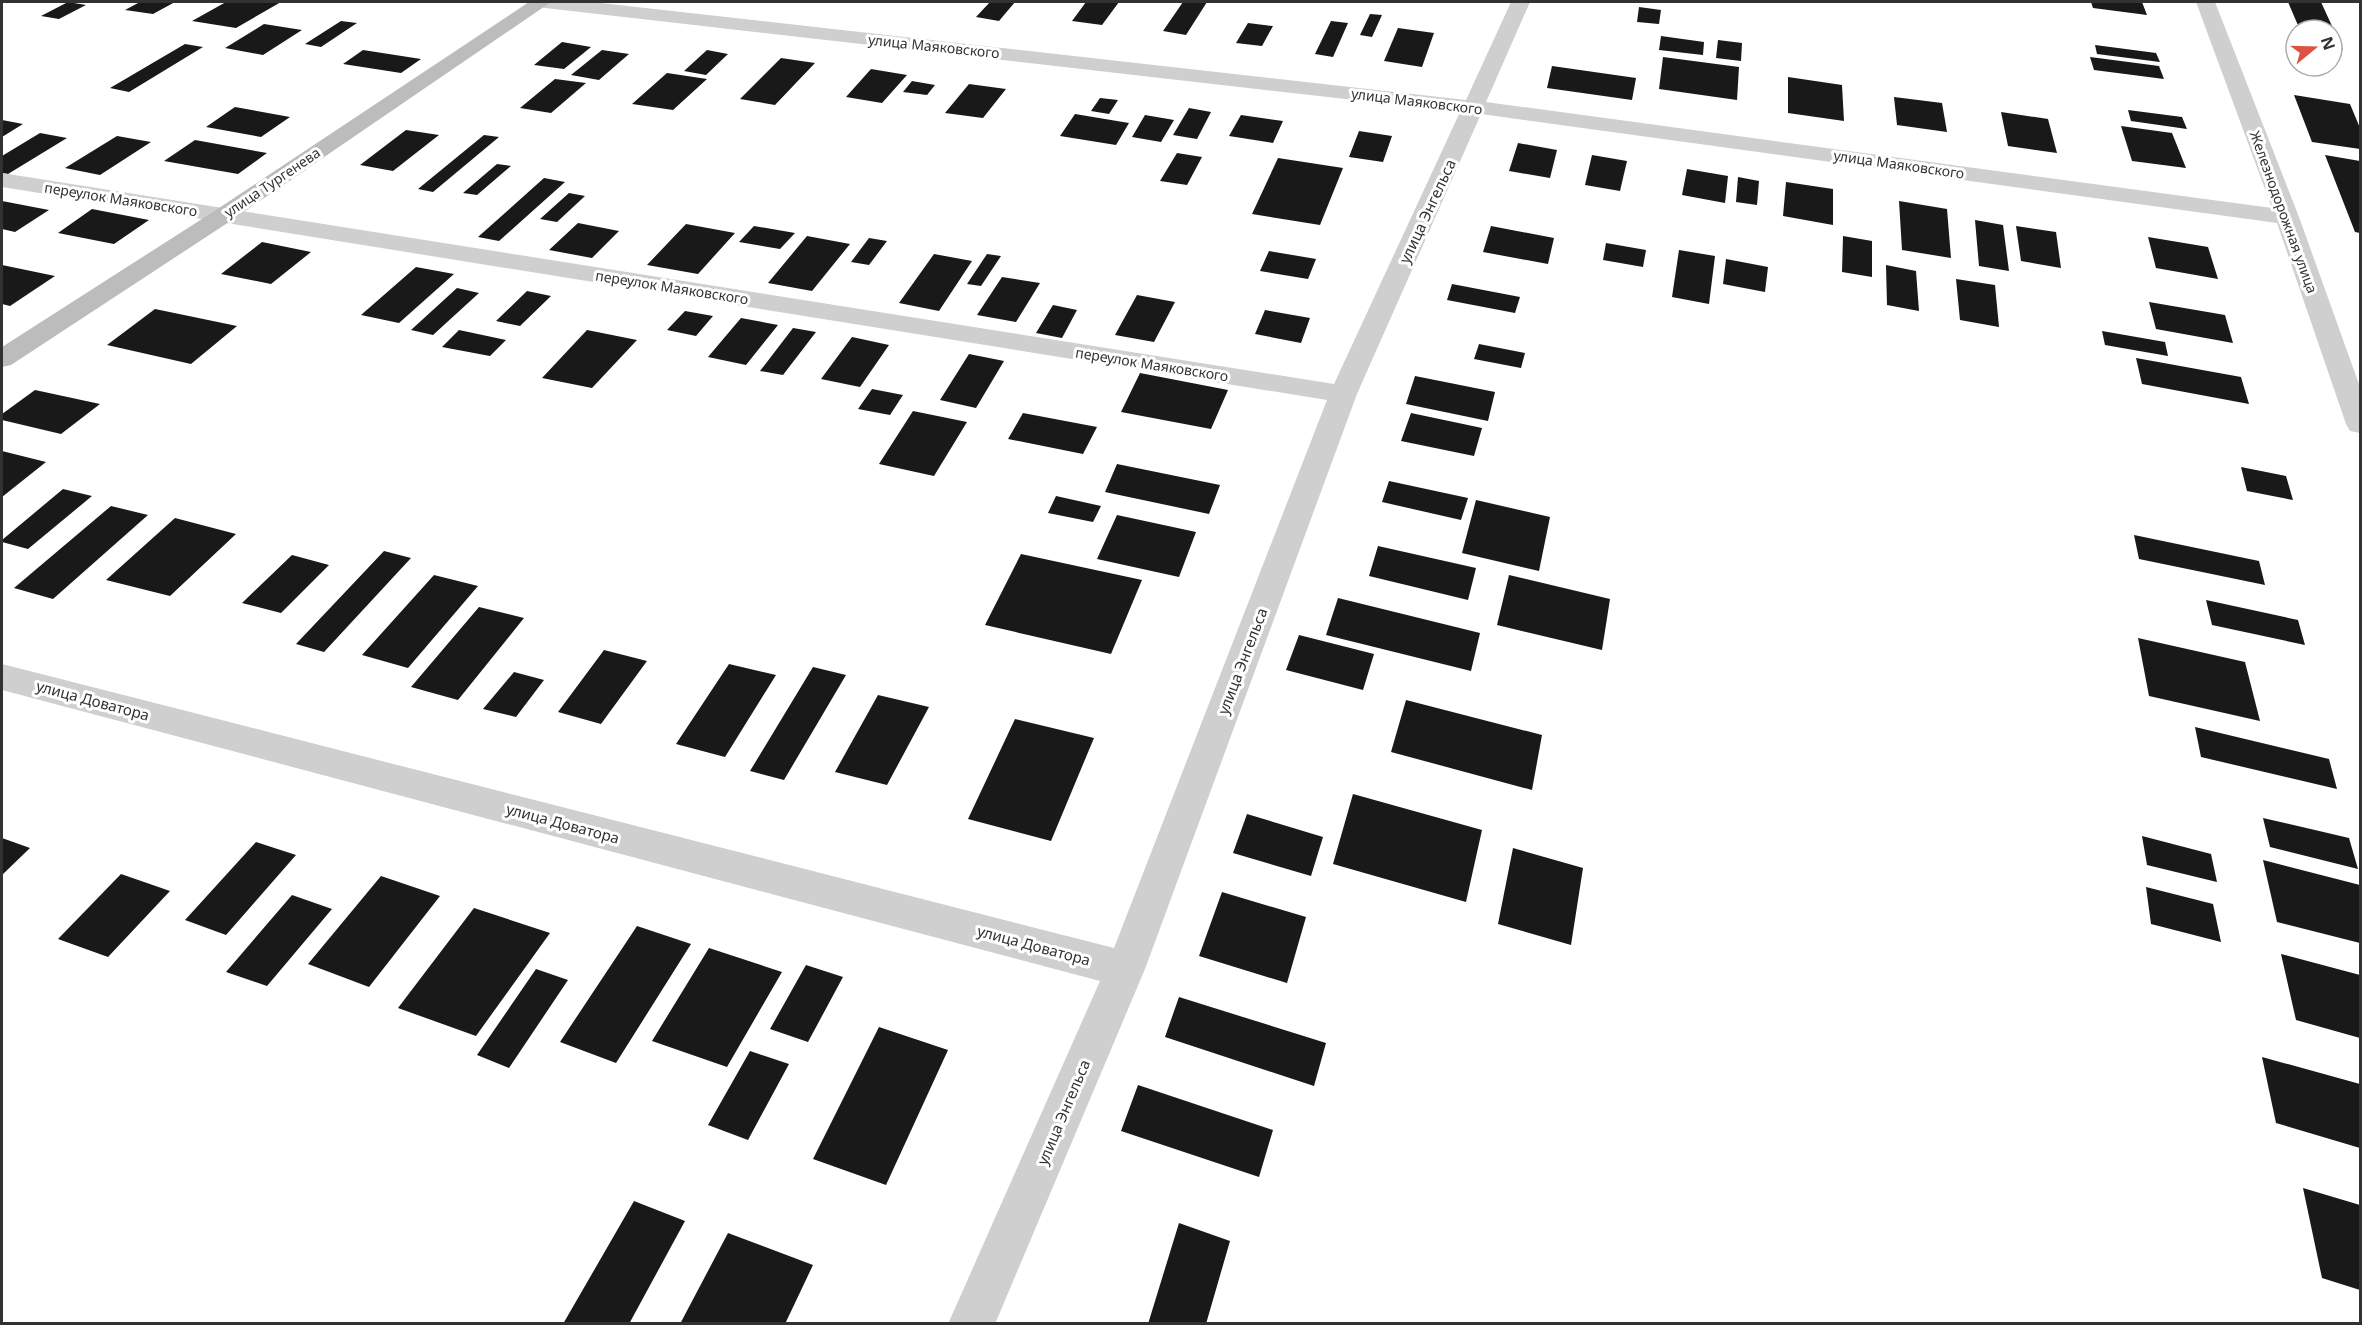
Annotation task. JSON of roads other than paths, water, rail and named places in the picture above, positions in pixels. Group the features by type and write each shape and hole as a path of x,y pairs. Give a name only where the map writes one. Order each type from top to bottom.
{"main road":[{"name":"улица Тургенева","path":"2,359 224,215 543,2"}],"street":[{"name":"улица Маяковского","path":"543,2 1474,107 2287,217"},
{"name":"улица Энгельса","path":"971,1323 1125,969 1343,394 1521,2"},
{"name":"Железнодорожная улица","path":"2206,2 2287,217 2361,424"},
{"name":"переулок Маяковского","path":"2,180 1343,394"},
{"name":"улица Доватора","path":"2,676 1125,969"}]}
